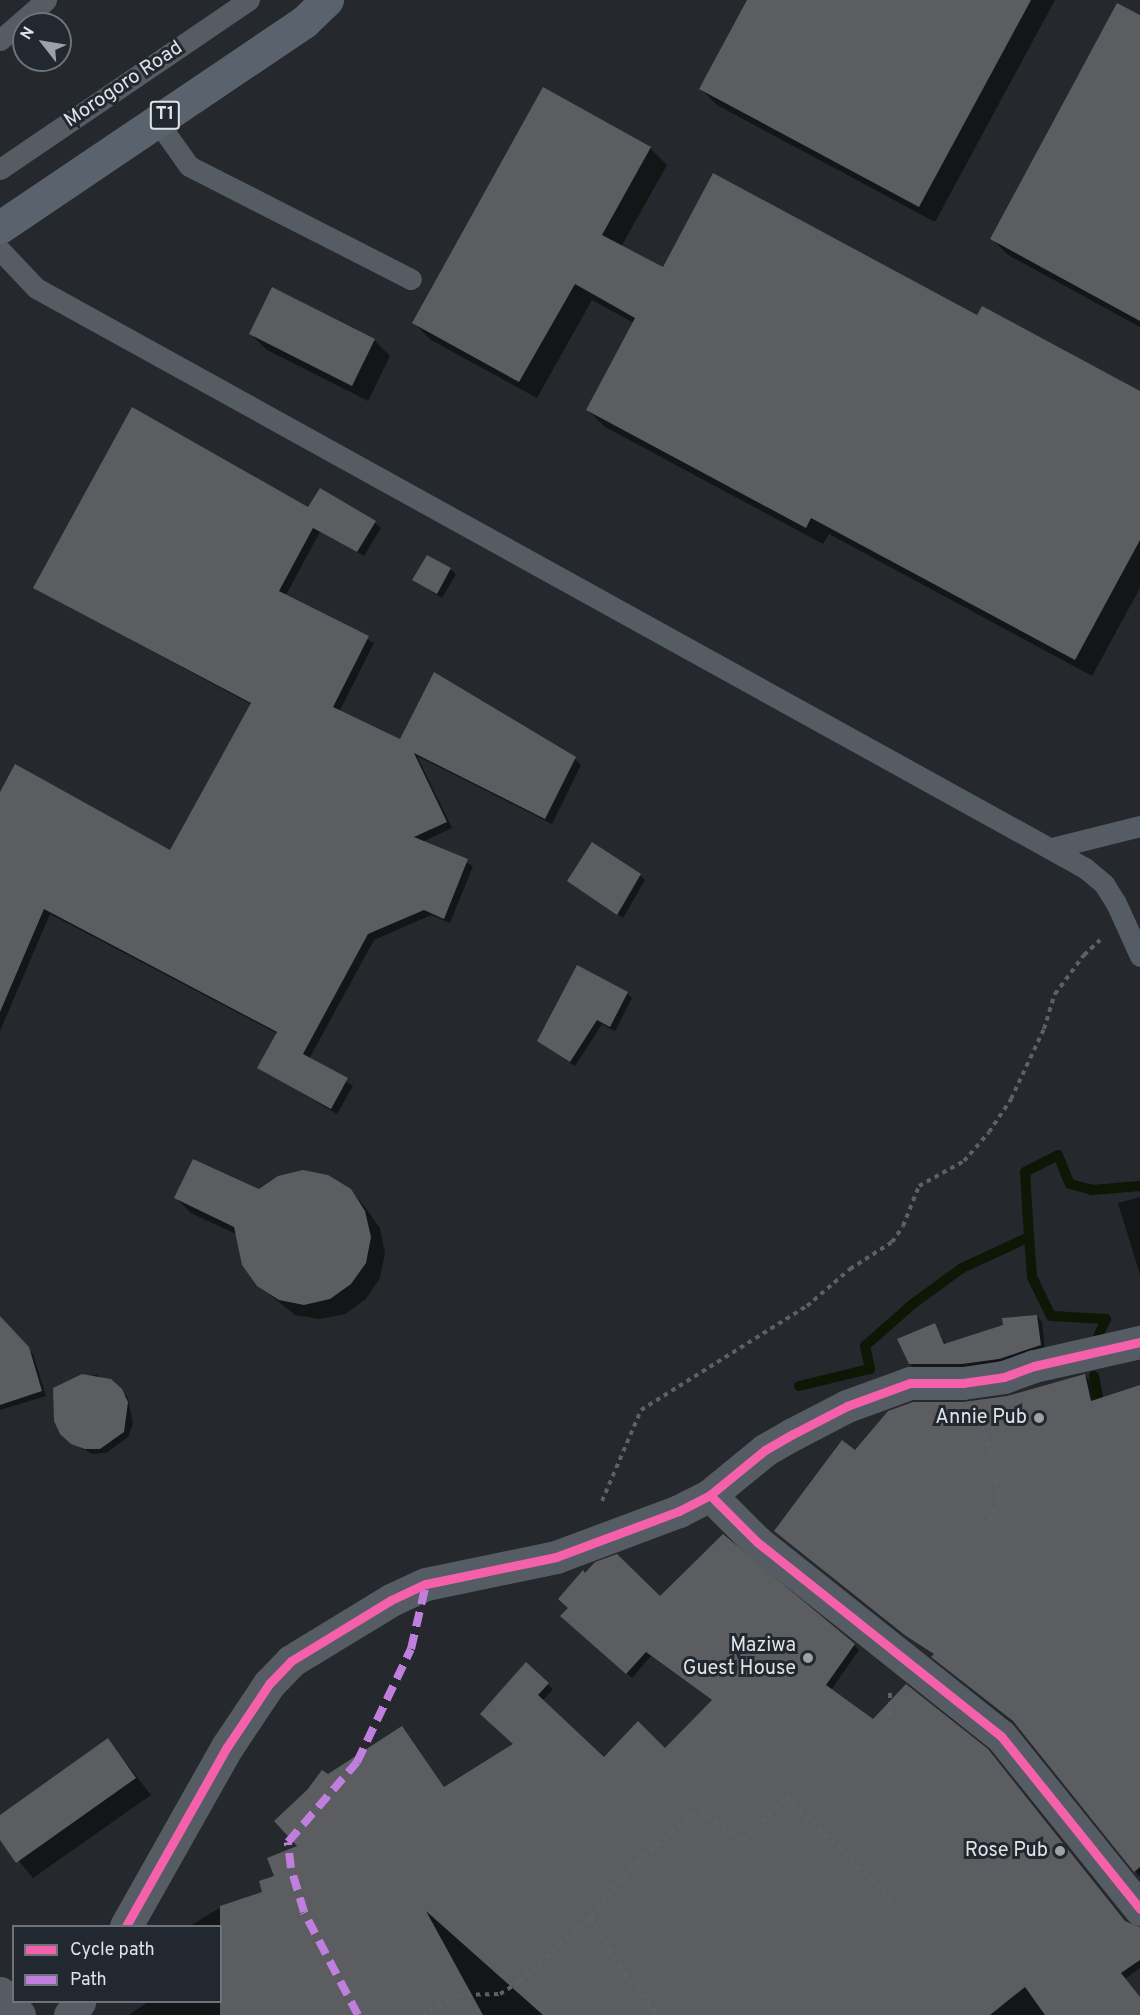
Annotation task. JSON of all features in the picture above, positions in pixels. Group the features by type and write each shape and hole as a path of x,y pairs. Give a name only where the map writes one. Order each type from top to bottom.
{"highway":[{"name":"T1","path":"0,227 304,22 327,0"}],"street":[{"path":"127,1925 227,1748 269,1684 291,1661 391,1600 426,1584 556,1557 710,1495 765,1450 847,1406 910,1383 963,1383 1004,1377 1034,1366 1140,1342"},
{"path":"710,1495 757,1542 1001,1736 1140,1909"},
{"path":"0,1993 19,2015"}],"lane":[{"path":"0,40 46,0"},
{"name":"Morogoro Road","path":"0,169 248,0"},
{"path":"157,121 189,166 411,279"},
{"path":"0,250 36,288 1052,848 1104,884 1129,928 1140,956"},
{"path":"1052,848 1140,826"}],"path":[{"path":"579,1547 641,1410 807,1306 850,1269 892,1242 903,1226 919,1186 964,1161 1000,1116 1044,1029 1055,994 1084,955 1111,930 1129,928"},
{"path":"963,1383 991,1453 999,1500 988,1526"},
{"path":"422,2015 458,1995 500,1994 519,1982 591,1918 617,1883 700,1810 743,1841 782,1797 789,1799 897,1905"},
{"path":"591,1918 619,1966 658,2015"}],"building":[{"path":"747,0 1031,0 919,207 699,89"},
{"path":"1117,3 1140,15 1140,321 990,239"},
{"path":"543,87 651,147 602,235 663,267 713,173 977,315 982,306 1140,391 1140,540 1075,660 811,518 806,528 586,410 635,318 575,284 519,382 412,323"},
{"path":"272,287 375,339 352,386 249,334"},
{"path":"132,407 308,507 320,488 376,521 357,552 313,528 279,591 369,636 333,707 400,739 434,672 576,757 545,819 414,753 447,822 414,837 468,859 444,919 424,910 368,934 303,1054 348,1078 331,1109 257,1068 277,1032 44,909 0,1012 0,792 15,764 170,850 251,703 33,588"},
{"path":"427,555 451,568 437,594 412,580"},
{"path":"592,842 641,874 617,915 567,881"},
{"path":"577,965 628,992 610,1027 597,1020 570,1062 537,1041"},
{"path":"193,1159 259,1189 278,1176 303,1170 328,1175 351,1189 365,1211 371,1237 366,1263 351,1284 330,1299 304,1305 279,1300 257,1286 242,1265 234,1227 174,1198"},
{"path":"1037,1315 1041,1345 999,1359 962,1364 909,1364 897,1339 935,1323 944,1344 1003,1325 1002,1318"},
{"path":"0,1316 29,1347 42,1391 0,1405"},
{"path":"82,1374 111,1379 122,1389 128,1402 124,1432 100,1449 85,1449 71,1444 60,1434 54,1421 53,1388"},
{"path":"1085,1374 1091,1401 1140,1385 1140,1867 1134,1872 1013,1721 931,1657 934,1654 906,1636 774,1531 842,1440 855,1450 888,1411 913,1402 963,1402 1007,1396"},
{"path":"723,1534 855,1644 826,1685 873,1719 906,1684 988,1749 1125,1921 1140,1927 1140,1960 1121,1973 1140,1997 1140,2015 1045,2015 1025,1987 990,2015 543,2015 426,1911 483,2015 220,2015 222,1925 220,1925 220,1906 262,1892 259,1881 274,1876 267,1858 297,1846 274,1821 307,1790 322,1770 328,1774 402,1726 444,1787 513,1744 480,1714 526,1662 549,1683 538,1695 604,1757 638,1721 665,1748 712,1700 646,1652 626,1674 560,1616 568,1608 558,1599 583,1570 585,1573 595,1562 617,1554 660,1596"},
{"path":"108,1738 136,1778 16,1863 0,1840 0,1815"}],"waterway":[{"path":"1029,1237 1025,1172 1058,1155 1070,1184 1092,1190 1140,1186"},
{"path":"799,1386 870,1369 865,1346 914,1303 962,1268 1029,1237 1032,1277 1051,1316 1106,1319 1094,1346"},
{"path":"1094,1376 1101,1411"}],"marked path":[{"path":"358,2015 304,1912 291,1868 288,1842 357,1762 411,1649 426,1584"}],"cycle path":[{"path":"127,1925 227,1747 269,1684 291,1661 391,1600 426,1584 556,1557 679,1511 710,1495 765,1450 793,1434 847,1406 910,1383 963,1383 1004,1377 1034,1366 1140,1342"},
{"path":"710,1495 757,1542 1001,1736 1140,1909"}],"place":[{"name":"Annie Pub","path":"1039,1418"},
{"name":"Maziwa Guest House","path":"808,1658"},
{"name":"Rose Pub","path":"1060,1851"}]}
